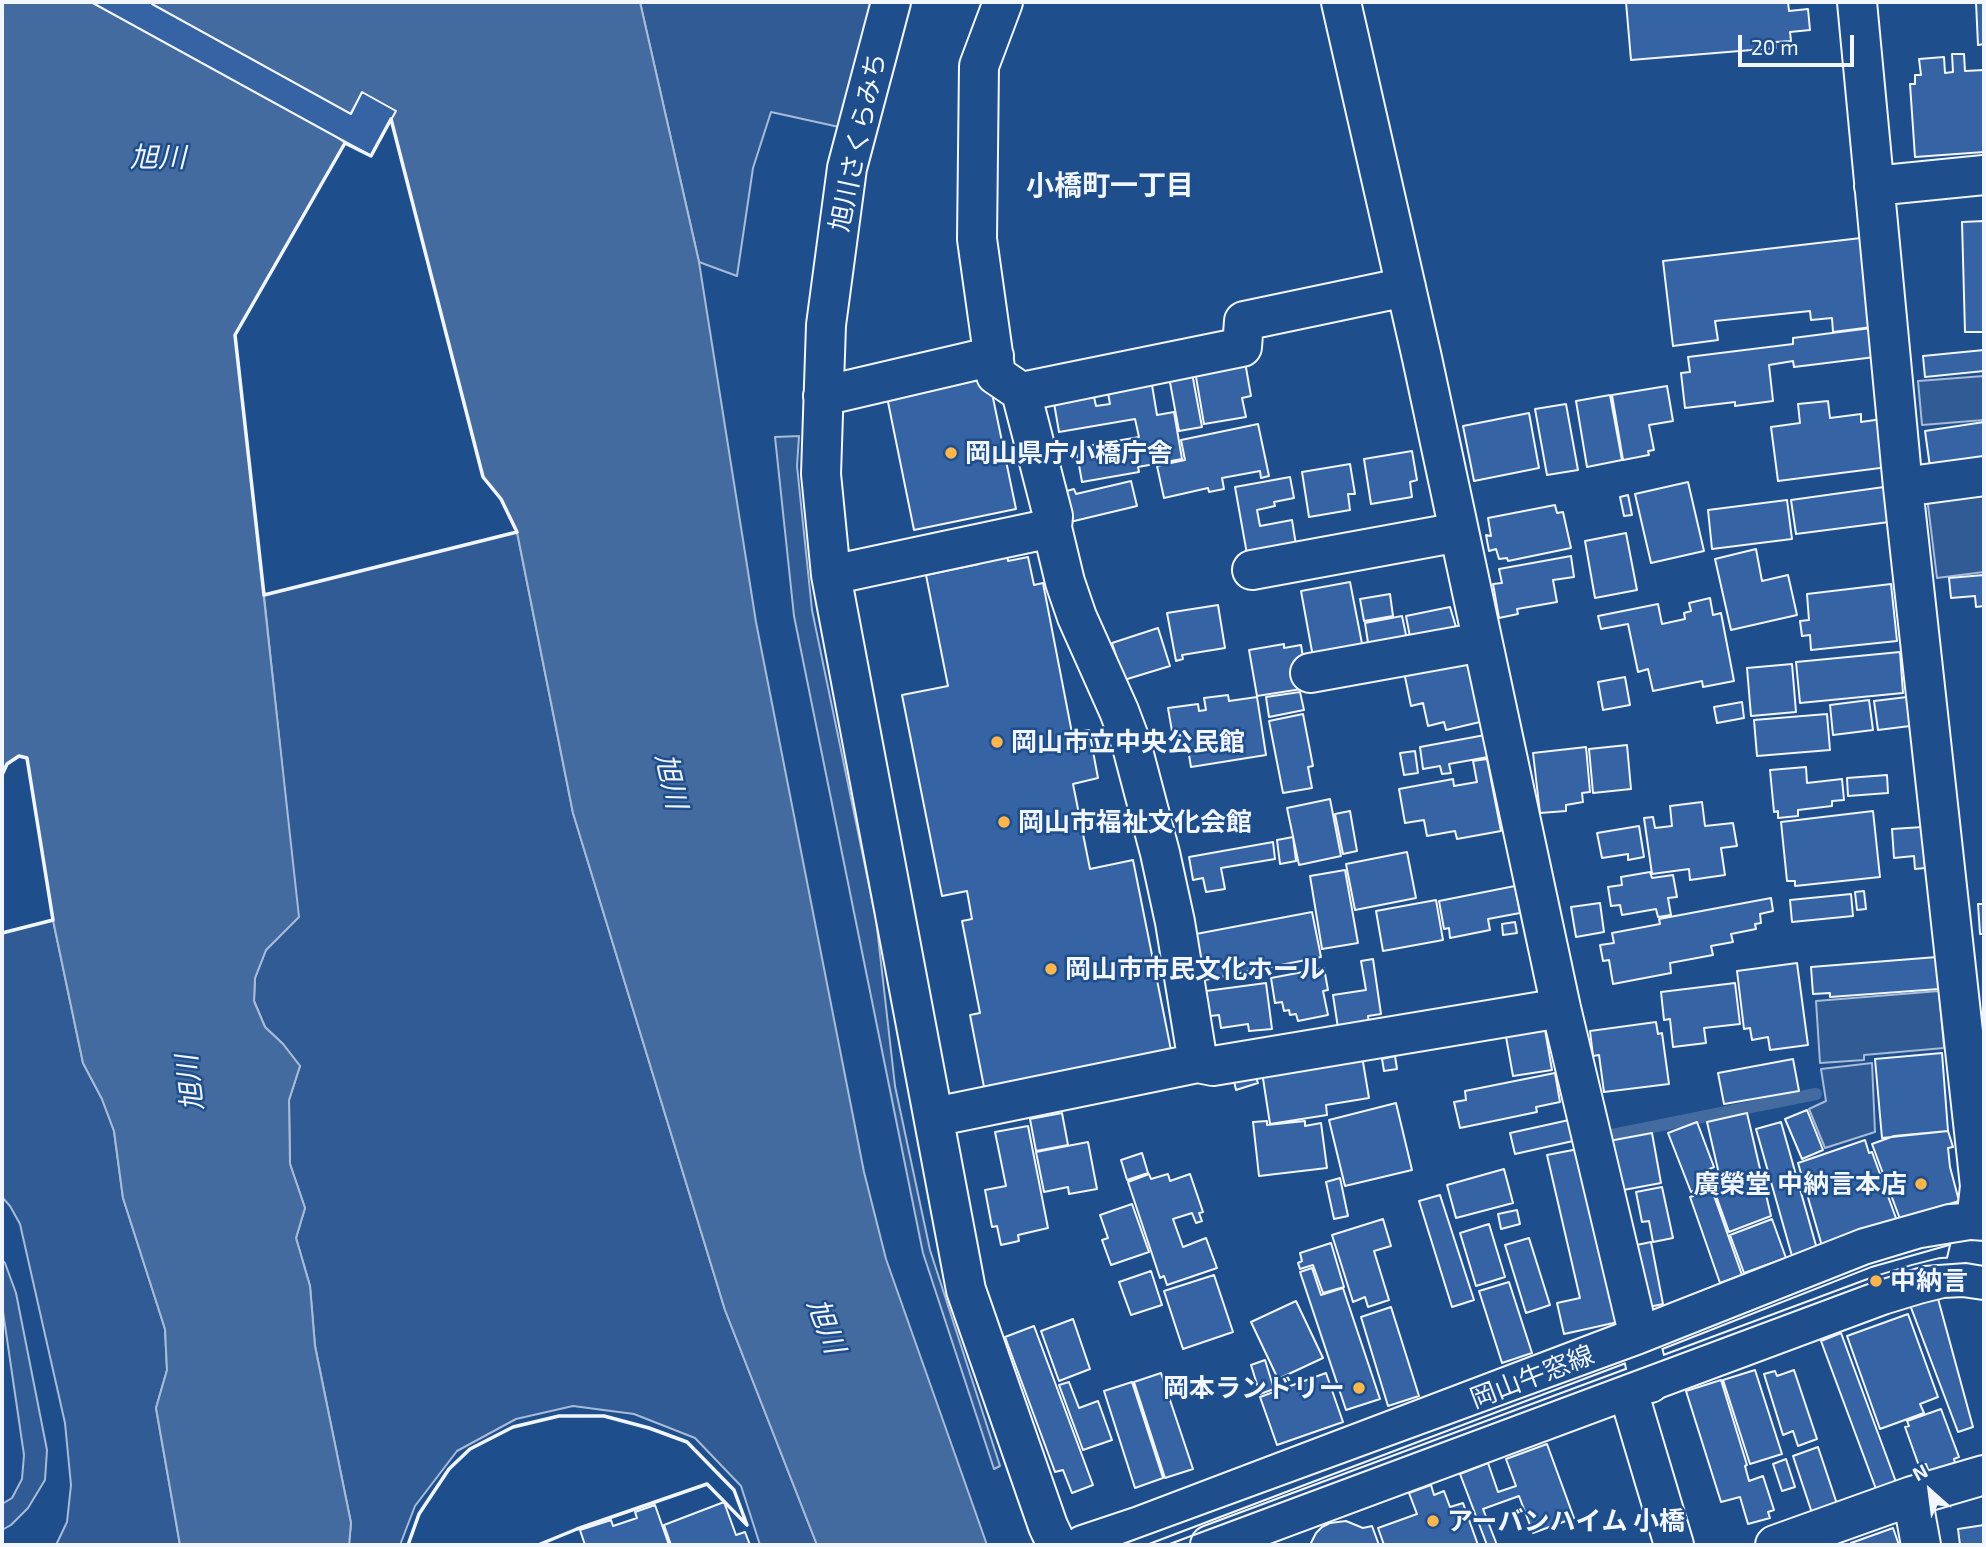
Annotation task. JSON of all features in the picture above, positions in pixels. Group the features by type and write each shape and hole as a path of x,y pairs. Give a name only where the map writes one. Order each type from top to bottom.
{"street":[{"name":"旭川さくらみち","path":"891,2 847,168 826,326 821,474 831,575 966,1290 1056,1545"},
{"path":"1003,2 979,66 977,239 996,376 1021,392 1053,516 1052,528 1065,582 1077,617 1131,743 1175,922 1198,1063"},
{"path":"1341,2 1406,287 1561,1009 1638,1337 1639,1387 1674,1545"},
{"path":"1857,2 1903,487 1980,1186 1980,1222 1973,1279"},
{"path":"1874,186 1984,175"},
{"path":"1021,392 1242,347 1244,321 1406,287"},
{"path":"824,396 994,356"},
{"path":"1903,487 1984,476"},
{"path":"831,575 1052,528"},
{"path":"1252,570 1459,532"},
{"path":"1310,673 1482,642"},
{"path":"934,1117 1198,1063 1213,1066 1561,1009"},
{"name":"岡山牛窓線","path":"1083,1545 1140,1526 1866,1248 1950,1224 1980,1222"},
{"name":"岡山牛窓線","path":"1210,1545 1919,1283 1942,1279 1973,1279"},
{"path":"1775,1545 1912,1496 1984,1475"},
{"path":"1912,1496 1921,1545"}],"shaded area":[{"path":"640,2 875,2 839,127 771,112 753,168 737,276 699,262"},
{"path":"1984,376 1984,420 1922,425 1918,381"},
{"path":"799,436 797,466 812,610 876,919 895,1086 930,1250 1000,1466 994,1469 923,1253 794,616 775,437"},
{"path":"1984,490 1984,572 1937,578 1927,497"},
{"path":"517,532 573,813 725,1310 817,1545 760,1545 741,1486 695,1438 634,1414 573,1406 516,1419 457,1451 415,1506 400,1545 349,1545 351,1523 315,1346 310,1286 296,1238 305,1208 290,1164 289,1100 300,1066 265,1027 254,1001 255,978 266,950 298,917 264,595"},
{"path":"53,920 83,1063 102,1099 114,1131 123,1198 165,1329 167,1370 156,1408 180,1545 56,1545 67,1522 71,1485 65,1423 20,1224 2,1197 2,933"},
{"path":"1939,991 1944,1048 1864,1055 1864,1060 1820,1063 1816,1001"},
{"path":"1872,1063 1875,1132 1825,1148 1809,1109 1826,1101 1821,1069"},
{"path":"2,1260 16,1293 47,1450 45,1480 28,1508 2,1530 2,1504 12,1498 22,1479 24,1455 2,1305"}],"water":[{"name":"旭川","path":"2,2 640,2 699,262 756,622 864,1172 886,1259 987,1545 817,1545 725,1310 573,813 517,532 501,499 483,477 391,119 395,111 362,93 337,137 345,143 235,335 299,917 266,950 255,978 254,1001 265,1027 300,1066 289,1100 290,1164 305,1208 296,1238 310,1286 315,1346 351,1523 349,1545 180,1545 156,1408 167,1370 165,1329 123,1198 114,1131 102,1099 83,1063 53,920 27,758 18,756 7,764 2,775"}],"building":[{"path":"91,2 153,2 152,4 351,114 362,92 396,111 371,156"},
{"path":"1626,2 1788,2 1789,11 1808,9 1810,30 1790,32 1791,41 1775,42 1776,48 1631,60"},
{"path":"1976,2 1984,2 1984,44 1978,45"},
{"path":"1952,54 1964,54 1965,71 1984,70 1984,152 1915,157 1910,84 1915,84 1915,75 1921,75 1919,59 1944,57 1945,73 1953,72"},
{"path":"1984,221 1984,332 1965,332 1962,222"},
{"path":"1861,238 1872,327 1833,332 1832,318 1811,320 1810,311 1715,321 1718,340 1673,346 1663,261"},
{"path":"1871,328 1875,357 1794,367 1793,361 1769,365 1773,401 1685,408 1681,373 1690,372 1688,357 1793,344 1793,338"},
{"path":"1984,350 1984,371 1925,377 1923,356"},
{"path":"1245,362 1251,396 1242,398 1246,417 1204,424 1195,371"},
{"name":"岡山県庁小橋庁舎","path":"987,369 1016,509 914,530 887,397"},
{"path":"1192,373 1202,427 1179,431 1169,377"},
{"path":"1152,385 1157,415 1174,412 1182,459 1138,467 1139,472 1082,482 1076,448 1139,437 1135,419 1059,432 1054,403 1094,397 1096,406 1110,404 1108,393"},
{"path":"1667,386 1673,421 1649,425 1654,450 1648,451 1649,455 1623,460 1612,395"},
{"path":"1610,395 1622,460 1587,467 1576,401"},
{"path":"1828,401 1830,418 1861,414 1861,422 1882,419 1888,467 1778,481 1771,427 1800,423 1798,404"},
{"path":"1566,404 1578,470 1547,475 1535,409"},
{"path":"1529,413 1539,468 1474,481 1463,426"},
{"path":"1984,422 1984,459 1930,467 1925,431"},
{"path":"1258,424 1269,476 1261,478 1260,471 1222,478 1224,489 1209,492 1208,488 1164,498 1157,466 1185,460 1181,440"},
{"path":"1412,451 1417,480 1410,482 1412,497 1371,504 1364,459"},
{"path":"1350,464 1355,494 1348,494 1350,510 1309,517 1302,472"},
{"path":"1290,477 1294,498 1274,502 1275,506 1257,510 1260,526 1292,520 1296,545 1247,554 1235,487"},
{"path":"1131,481 1137,506 1070,522 1063,492 1074,489 1076,494"},
{"path":"1688,482 1704,551 1651,563 1635,494"},
{"path":"1884,487 1889,522 1796,534 1791,500"},
{"path":"1628,495 1632,515 1624,516 1620,497"},
{"path":"1787,500 1792,539 1712,549 1708,510"},
{"path":"1555,505 1557,513 1563,512 1571,548 1508,561 1507,558 1499,559 1496,549 1489,551 1486,535 1491,536 1488,518"},
{"path":"1626,533 1637,590 1595,598 1585,541"},
{"path":"1756,549 1762,581 1788,575 1797,615 1731,630 1715,559"},
{"name":"岡山市福祉文化会館","path":"1006,551 1008,561 1028,557 1034,585 1043,583 1072,733 1089,730 1098,778 1073,784 1090,869 1133,860 1171,1050 984,1087 970,1015 980,1013 962,921 972,919 967,891 942,896 902,695 948,686 926,575 979,564 977,557"},
{"path":"1571,556 1574,577 1553,580 1557,602 1517,609 1518,614 1499,618 1493,584 1502,583 1499,569"},
{"path":"1984,575 1984,606 1976,607 1975,596 1951,598 1949,578"},
{"path":"1350,582 1365,659 1315,668 1301,591"},
{"path":"1891,584 1897,641 1811,650 1810,635 1802,636 1800,621 1809,620 1807,594"},
{"path":"1390,594 1393,616 1364,621 1360,599"},
{"path":"1710,598 1713,615 1721,613 1734,681 1703,687 1702,681 1653,691 1648,669 1638,672 1628,624 1601,629 1598,616 1658,604 1662,624 1685,619 1684,613 1691,611 1689,603"},
{"path":"1218,605 1225,648 1182,655 1183,659 1176,661 1167,613"},
{"path":"1450,607 1459,637 1412,647 1406,616"},
{"path":"1402,616 1409,649 1370,656 1365,623"},
{"path":"1158,628 1170,666 1124,680 1112,643"},
{"path":"1284,644 1284,648 1301,645 1308,688 1257,696 1249,650"},
{"path":"1900,652 1903,693 1800,703 1796,662"},
{"path":"1466,654 1480,722 1446,730 1444,722 1428,726 1423,703 1411,706 1403,667"},
{"path":"1792,664 1796,712 1751,716 1747,668"},
{"path":"1625,677 1630,705 1603,710 1598,682"},
{"path":"1300,692 1304,710 1269,717 1266,697"},
{"path":"1228,695 1229,701 1257,697 1266,755 1191,767 1188,749 1182,750 1180,735 1173,737 1168,708 1198,704 1199,711 1206,710 1204,698"},
{"path":"1907,697 1910,726 1878,730 1874,701"},
{"path":"1869,700 1873,730 1833,735 1830,705"},
{"path":"1742,702 1744,718 1717,723 1714,707"},
{"path":"1303,714 1313,766 1308,767 1312,788 1283,793 1269,721"},
{"path":"1827,714 1830,750 1757,756 1754,720"},
{"path":"1485,735 1488,757 1449,764 1451,773 1442,774 1440,766 1423,769 1420,747"},
{"path":"1627,745 1631,789 1593,793 1589,749"},
{"path":"1586,747 1590,792 1582,793 1583,802 1566,805 1566,811 1540,813 1533,753"},
{"path":"1415,751 1418,773 1404,775 1400,753"},
{"path":"1487,759 1501,831 1457,839 1455,831 1427,836 1424,820 1405,823 1399,789 1453,779 1454,786 1477,782 1473,761"},
{"path":"1806,767 1807,783 1842,779 1844,800 1832,801 1832,806 1798,810 1798,816 1778,818 1778,811 1774,812 1770,770"},
{"path":"1887,775 1888,793 1848,796 1847,778"},
{"path":"1330,799 1341,856 1299,865 1287,808"},
{"path":"1702,802 1705,826 1733,823 1737,846 1721,848 1725,875 1690,880 1689,869 1652,874 1644,818 1653,817 1655,828 1672,826 1670,806"},
{"path":"1350,811 1357,851 1343,854 1335,814"},
{"path":"1873,811 1880,877 1795,886 1795,881 1787,881 1781,822"},
{"path":"1639,826 1644,857 1628,860 1628,854 1602,858 1597,833"},
{"path":"1923,827 1925,868 1915,869 1914,856 1894,858 1892,829"},
{"path":"1293,837 1296,861 1280,864 1277,840"},
{"path":"1273,842 1275,859 1221,868 1225,889 1206,892 1203,878 1193,880 1189,857"},
{"path":"1407,852 1416,898 1355,910 1346,864"},
{"path":"1345,870 1358,943 1322,949 1310,876"},
{"path":"1650,872 1652,878 1673,875 1677,897 1668,898 1671,915 1658,917 1656,909 1622,915 1620,905 1611,906 1608,887 1622,885 1621,877"},
{"path":"1515,886 1520,913 1488,919 1490,930 1450,938 1449,928 1444,929 1439,901"},
{"path":"1864,891 1866,909 1857,910 1855,892"},
{"path":"1851,894 1853,916 1792,922 1790,900"},
{"path":"1771,898 1773,911 1760,914 1761,923 1755,924 1756,929 1731,934 1733,942 1711,946 1713,955 1670,963 1671,973 1613,984 1609,960 1603,961 1600,945 1614,943 1612,933 1660,924 1659,919"},
{"path":"1436,900 1443,940 1383,951 1376,911"},
{"path":"1600,903 1604,932 1576,937 1571,907"},
{"path":"1978,904 1984,904 1984,934 1980,934"},
{"path":"1312,912 1321,957 1205,980 1196,934"},
{"path":"1515,922 1517,933 1503,935 1502,924"},
{"path":"1937,957 1939,989 1830,997 1830,993 1813,994 1811,967"},
{"path":"1373,959 1381,1014 1368,1016 1369,1023 1338,1028 1333,995 1366,990 1361,961"},
{"path":"1797,963 1808,1045 1770,1050 1768,1037 1752,1040 1750,1028 1744,1029 1737,971"},
{"path":"1324,968 1328,990 1323,991 1328,1015 1298,1021 1296,1014 1290,1015 1289,1010 1284,1011 1282,1002 1275,1003 1271,978"},
{"path":"1266,983 1272,1029 1249,1031 1248,1024 1221,1028 1219,1015 1210,1016 1206,991"},
{"path":"1735,983 1740,1024 1704,1028 1706,1043 1673,1047 1670,1019 1664,1020 1661,992"},
{"path":"1656,1022 1658,1034 1662,1033 1669,1084 1604,1092 1599,1055 1593,1056 1590,1031"},
{"path":"1544,1024 1552,1070 1513,1076 1505,1031"},
{"path":"1942,1053 1948,1131 1882,1138 1875,1059"},
{"path":"1362,1056 1369,1098 1326,1105 1327,1115 1270,1124 1262,1072"},
{"path":"1395,1056 1397,1069 1384,1071 1382,1059"},
{"path":"1793,1059 1799,1091 1724,1104 1718,1073"},
{"path":"1555,1073 1560,1102 1536,1107 1537,1112 1460,1128 1454,1102 1466,1100 1465,1091"},
{"path":"1255,1075 1258,1083 1236,1090 1234,1081"},
{"path":"1396,1103 1412,1170 1345,1186 1329,1120"},
{"path":"1807,1110 1823,1150 1802,1159 1785,1119"},
{"path":"1062,1113 1068,1145 1036,1151 1030,1119"},
{"path":"1747,1113 1771,1216 1729,1232 1714,1190 1722,1187 1707,1122"},
{"path":"1569,1120 1573,1141 1515,1154 1510,1133"},
{"path":"1267,1121 1267,1125 1305,1121 1305,1126 1321,1123 1327,1168 1259,1176 1253,1122"},
{"path":"1697,1122 1714,1167 1696,1175 1701,1188 1691,1192 1668,1133"},
{"path":"1781,1122 1817,1249 1792,1256 1756,1129"},
{"path":"1028,1126 1048,1228 1018,1235 1019,1241 1001,1245 997,1226 992,1227 985,1190 1006,1186 995,1132"},
{"name":"廣榮堂 中納言本店","path":"1948,1131 1953,1147 1948,1148 1950,1167 1959,1201 1900,1219 1872,1144 1894,1136"},
{"path":"1652,1133 1661,1183 1618,1191 1609,1141"},
{"path":"1865,1140 1869,1153 1872,1152 1897,1221 1822,1246 1798,1163"},
{"path":"1088,1142 1097,1189 1069,1194 1068,1187 1044,1192 1036,1152"},
{"path":"1578,1149 1618,1322 1564,1334 1557,1303 1580,1298 1547,1155"},
{"path":"1142,1153 1148,1173 1127,1180 1121,1160"},
{"path":"1504,1169 1513,1203 1456,1218 1447,1185"},
{"path":"1149,1174 1151,1179 1168,1174 1170,1181 1190,1174 1203,1212 1199,1213 1202,1221 1196,1223 1192,1213 1173,1219 1183,1247 1206,1238 1217,1268 1167,1285 1164,1276 1160,1278 1128,1182"},
{"path":"1340,1178 1348,1216 1334,1219 1326,1182"},
{"path":"1662,1187 1673,1238 1653,1242 1649,1221 1642,1222 1636,1192"},
{"path":"1712,1190 1742,1275 1720,1283 1690,1197"},
{"path":"1440,1195 1474,1300 1452,1307 1419,1201"},
{"path":"1132,1204 1149,1252 1111,1265 1102,1240 1108,1238 1100,1215"},
{"path":"1517,1210 1520,1224 1501,1229 1498,1214"},
{"path":"1383,1219 1391,1246 1374,1251 1389,1300 1368,1307 1365,1297 1353,1302 1332,1235"},
{"path":"1772,1219 1786,1258 1744,1273 1730,1235"},
{"path":"1489,1224 1505,1277 1476,1286 1460,1233"},
{"path":"1529,1238 1550,1305 1526,1313 1505,1245"},
{"path":"1651,1242 1663,1304 1644,1308 1632,1246"},
{"path":"1331,1243 1344,1287 1323,1293 1313,1265 1300,1269 1298,1263 1302,1261 1300,1253"},
{"path":"1312,1268 1321,1295 1343,1288 1380,1399 1346,1410 1300,1272"},
{"path":"1151,1271 1162,1305 1131,1315 1119,1282"},
{"path":"1214,1275 1233,1332 1183,1349 1164,1291"},
{"path":"1509,1282 1532,1353 1502,1363 1479,1291"},
{"path":"1937,1295 1973,1427 1958,1432 1910,1305"},
{"path":"1296,1301 1323,1358 1278,1379 1251,1322"},
{"path":"1391,1307 1419,1396 1388,1406 1361,1317"},
{"path":"1908,1314 1938,1397 1920,1404 1924,1413 1880,1429 1847,1336"},
{"path":"1073,1319 1090,1369 1059,1381 1041,1331"},
{"path":"1034,1326 1093,1485 1072,1493 1063,1470 1055,1472 1005,1337"},
{"path":"1841,1333 1896,1482 1876,1489 1821,1341"},
{"path":"1265,1360 1274,1389 1260,1394 1251,1365"},
{"path":"1755,1370 1782,1454 1750,1464 1723,1380"},
{"path":"1794,1370 1817,1439 1798,1446 1793,1431 1783,1435 1764,1374 1775,1371 1777,1376"},
{"path":"1161,1373 1193,1469 1165,1478 1134,1382"},
{"path":"1326,1373 1343,1422 1277,1445 1260,1397"},
{"path":"1721,1380 1747,1465 1745,1466 1749,1481 1763,1476 1774,1510 1768,1512 1770,1518 1748,1524 1740,1497 1721,1502 1686,1391"},
{"path":"1069,1382 1079,1408 1098,1401 1112,1440 1083,1450 1059,1385"},
{"path":"1132,1382 1163,1478 1135,1488 1104,1391"},
{"path":"1941,1409 1959,1457 1954,1459 1955,1463 1929,1472 1926,1464 1919,1466 1905,1427 1909,1426 1907,1421"},
{"path":"1547,1444 1574,1518 1533,1533 1519,1496 1483,1509 1497,1545 1487,1545 1460,1474 1488,1463 1498,1492 1516,1486 1506,1459"},
{"path":"1818,1447 1837,1504 1812,1513 1793,1456"},
{"path":"1786,1459 1795,1487 1782,1491 1773,1464"},
{"name":"アーバンハイム 小橋","path":"1431,1485 1434,1495 1444,1491 1450,1507 1463,1503 1478,1545 1384,1545 1378,1528 1417,1514 1409,1493"},
{"path":"724,1502 736,1535 745,1532 750,1545 671,1545 664,1525"},
{"path":"655,1505 669,1545 585,1545 580,1530 611,1520 613,1526 637,1518 635,1512"},
{"path":"1346,1521 1363,1528 1372,1526 1379,1545 1310,1545 1322,1527"},
{"path":"1984,1525 1984,1545 1960,1545 1958,1529"},
{"path":"1893,1528 1899,1545 1851,1545 1851,1543"}],"waterway":[{"path":"1612,1135 1816,1094"}],"tram line":[{"path":"1120,1545 1642,1354 1869,1264 1922,1248 1971,1240 1984,1241"},
{"path":"1167,1545 1876,1281 1924,1266 1966,1263 1984,1266"}],"wall":[{"path":"391,119 483,477 501,499 517,532 264,595 235,335 345,143 371,156 391,119"},
{"path":"2,775 7,764 19,756 27,758 53,920 2,933"},
{"path":"408,1545 419,1514 449,1469 470,1449 513,1427 559,1416 604,1416 687,1442 734,1490 747,1525 707,1484 538,1545"}],"place":[{"name":"岡山県庁小橋庁舎","path":"951,453"},
{"name":"岡山市立中央公民館","path":"997,742"},
{"name":"岡山市福祉文化会館","path":"1004,822"},
{"name":"岡山市市民文化ホール","path":"1051,969"},
{"name":"廣榮堂 中納言本店","path":"1921,1184"},
{"name":"中納言","path":"1876,1281"},
{"name":"岡本ランドリー","path":"1359,1388"},
{"name":"アーバンハイム 小橋","path":"1433,1521"}],"district":[{"name":"小橋町一丁目","path":"1110,186"}]}
